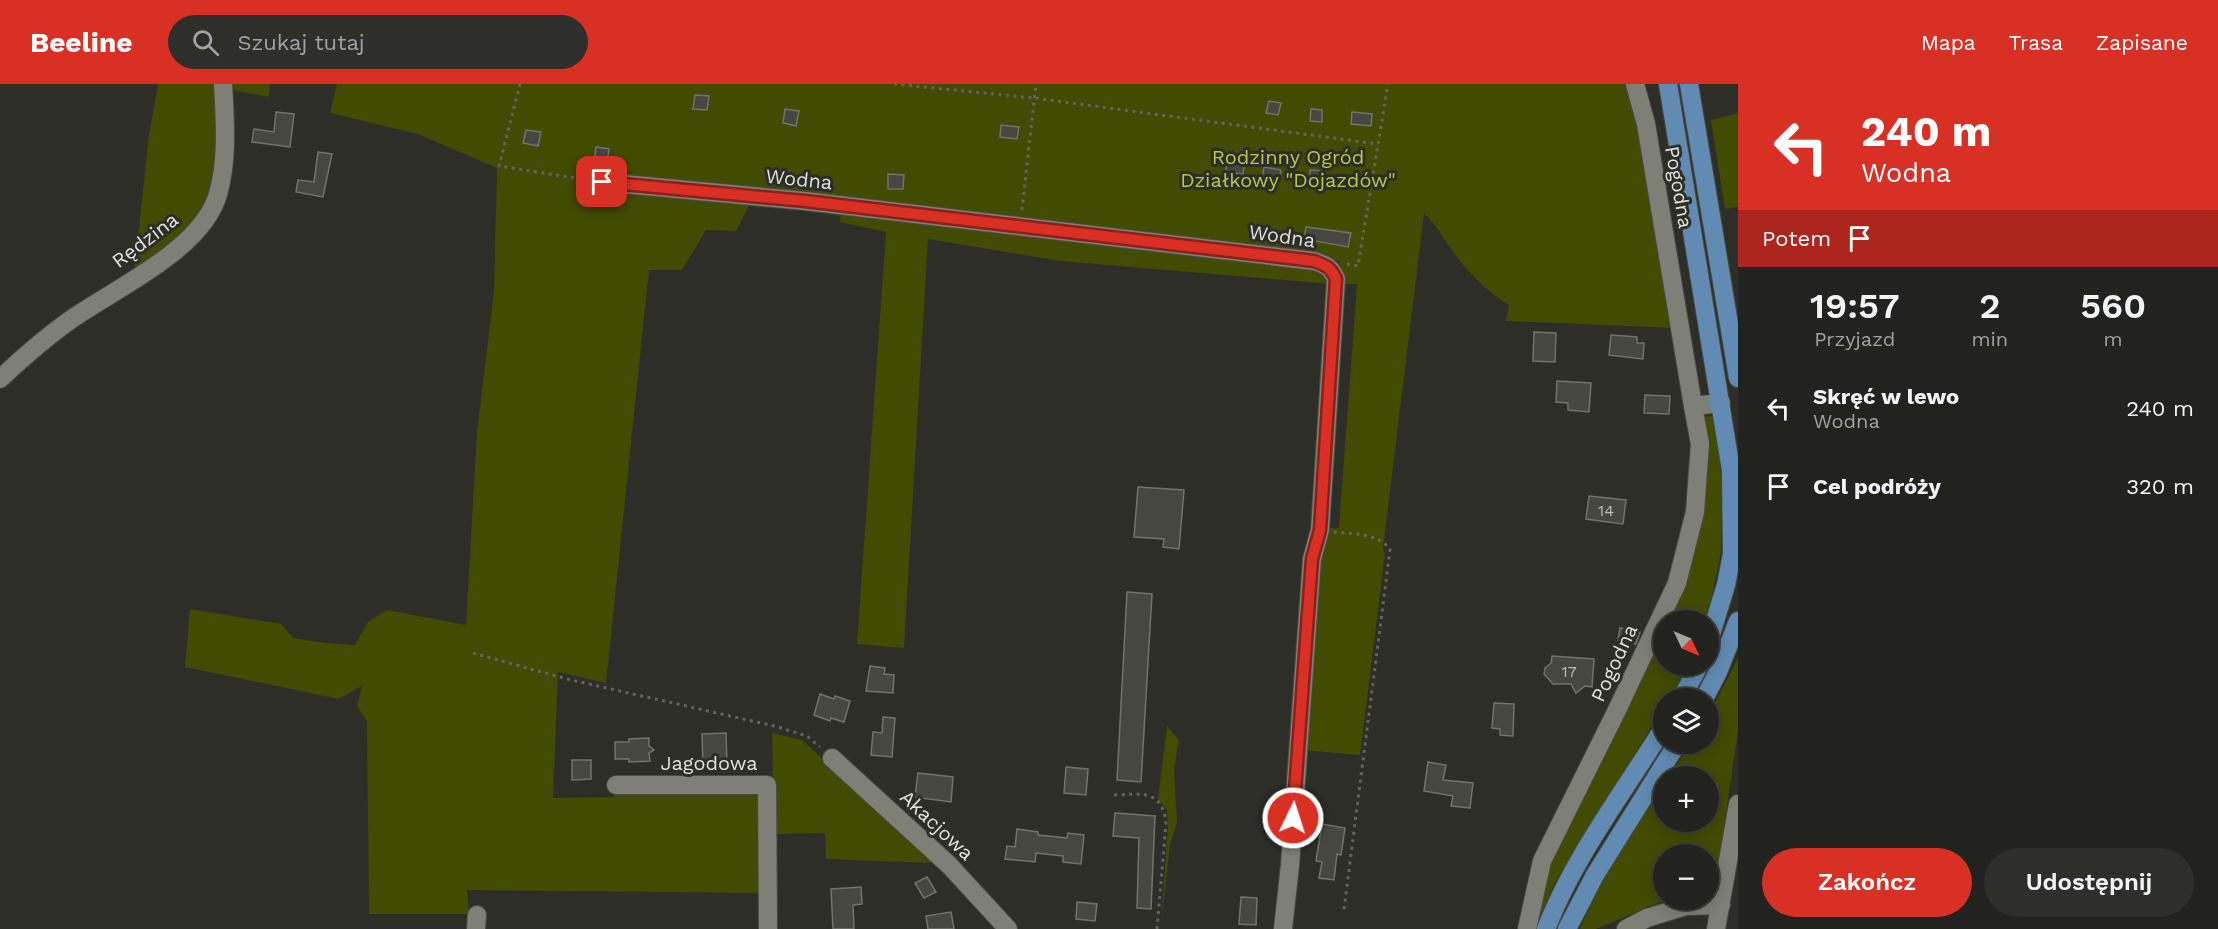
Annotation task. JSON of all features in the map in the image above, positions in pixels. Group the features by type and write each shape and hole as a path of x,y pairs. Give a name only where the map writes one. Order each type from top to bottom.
{"main road":[{"path":"1668,84 1731,470 1732,554 1718,610"},
{"path":"1689,84 1738,378"},
{"path":"1710,688 1738,621"},
{"path":"1546,929 1560,895 1579,862 1653,745"},
{"path":"1567,929 1595,875 1671,754"}],"street":[{"name":"Rędzina","path":"0,380 67,322 168,256 205,220 218,195 223,168 225,121 223,84"},
{"name":"Pogodna","path":"1527,929 1542,861 1677,583 1695,512 1700,444 1646,124 1635,84"},
{"name":"Wodna","path":"602,182 805,201 1314,261 1327,266 1333,271 1336,279"},
{"path":"1283,929 1290,865 1312,559 1320,530 1336,279"},
{"path":"1693,406 1721,403"},
{"name":"Akacjowa","path":"832,758 949,865 1008,929"},
{"name":"Jagodowa","path":"616,785 767,785 768,929"},
{"path":"1716,929 1738,804"},
{"path":"1626,929 1647,918 1686,906 1721,904"}],"path":[{"path":"520,84 499,166 602,182"},
{"path":"894,84 1034,98 1378,144"},
{"path":"1020,228 1036,84"},
{"path":"1336,279 1339,262 1358,266 1388,84"},
{"path":"1320,530 1366,536 1386,544 1390,550 1344,909"},
{"path":"473,653 567,678 774,726 807,736 832,758"},
{"path":"1114,795 1146,794 1154,798 1165,810 1166,824 1157,929"}],"green space":[{"path":"158,84 220,84 220,152 205,216 134,273 149,135"},
{"path":"230,84 270,84 269,97 236,91"},
{"name":"Rodzinny Ogród Działkowy \"Dojazdów\"","path":"337,84 1631,84 1676,328 1506,321 1509,305 1491,292 1460,261 1434,224 1424,214 1360,755 1301,750 1317,528 1339,528 1357,284 1337,284 1339,261 1191,241 752,200 736,231 706,230 682,270 649,270 606,683 558,672 553,798 614,797 614,789 762,792 763,893 467,890 469,914 369,914 367,721 357,706 362,686 339,699 185,667 190,609 281,624 293,638 355,645 368,622 387,610 466,625 477,432 494,292 497,168 418,134 330,113"},
{"path":"1738,113 1738,207 1725,209 1711,120"},
{"path":"841,211 1320,268 1330,284 1061,261 928,239 904,648 857,644 886,232 840,222"},
{"path":"1715,415 1722,483 1721,552 1709,610 1667,610 1679,585 1699,418"},
{"path":"1653,639 1653,676 1682,676 1675,688 1653,688 1653,724 1554,885 1535,929 1545,861"},
{"path":"1738,658 1738,731 1719,861 1719,844 1653,844 1653,905 1596,929 1580,929 1608,873 1653,802 1653,832 1719,832 1719,766 1676,766 1684,754 1719,754 1719,695"},
{"path":"1167,726 1179,740 1174,769 1177,823 1170,844 1161,926 1168,825 1167,810 1158,799"},
{"path":"772,733 802,740 935,863 826,859 825,833 777,834"}],"building":[{"path":"695,95 709,96 707,110 693,109"},
{"path":"1269,101 1281,103 1278,115 1266,113"},
{"path":"785,109 799,111 796,126 783,123"},
{"path":"1311,109 1322,110 1322,122 1310,121"},
{"path":"276,112 294,114 290,147 252,142 254,129 274,132"},
{"path":"1352,112 1372,114 1371,126 1351,124"},
{"path":"1001,125 1019,127 1017,139 1000,137"},
{"path":"526,130 541,132 538,146 523,143"},
{"path":"596,147 609,149 607,164 594,162"},
{"path":"318,152 332,154 323,197 296,192 298,180 314,182"},
{"path":"1227,159 1245,160 1243,174 1226,172"},
{"path":"1264,167 1281,170 1279,182 1262,179"},
{"path":"1310,170 1322,171 1322,185 1310,185"},
{"path":"888,174 904,175 903,189 888,189"},
{"path":"1306,227 1351,233 1348,247 1304,239"},
{"path":"1534,332 1556,333 1555,362 1533,361"},
{"path":"1611,335 1637,337 1637,343 1644,343 1643,359 1609,355"},
{"path":"1557,381 1591,383 1589,412 1568,410 1568,403 1556,402"},
{"path":"1645,395 1670,396 1669,414 1644,413"},
{"path":"1138,487 1184,490 1179,549 1163,547 1164,539 1134,537"},
{"path":"1589,496 1626,500 1623,524 1586,519"},
{"path":"1127,592 1152,594 1141,782 1117,780"},
{"path":"1620,628 1640,632 1636,644 1618,641"},
{"path":"1552,656 1594,659 1592,687 1585,686 1576,693 1571,684 1553,684 1544,674 1545,668 1551,663"},
{"path":"870,666 885,668 884,674 894,675 893,693 866,691"},
{"path":"820,694 850,701 844,722 831,718 830,721 814,715"},
{"path":"1494,703 1514,704 1513,736 1500,735 1500,729 1492,728"},
{"path":"883,717 895,718 892,757 871,755 873,732 882,733"},
{"path":"726,733 727,764 703,764 702,734"},
{"path":"649,738 649,746 654,750 649,753 650,761 629,762 629,759 615,759 615,742"},
{"path":"572,760 591,760 591,779 572,780"},
{"path":"1428,762 1446,765 1443,780 1473,783 1470,808 1451,806 1453,796 1424,791"},
{"path":"1066,767 1088,769 1086,795 1064,793"},
{"path":"918,773 953,777 951,802 915,797"},
{"path":"1115,813 1155,816 1151,909 1137,908 1139,838 1113,836"},
{"path":"1322,824 1345,828 1341,855 1337,854 1334,880 1319,878 1322,862 1316,861"},
{"path":"1017,829 1038,832 1038,835 1067,838 1068,833 1084,835 1081,864 1063,862 1063,856 1036,853 1035,862 1005,859 1007,846 1015,847"},
{"path":"927,877 936,892 924,898 915,883"},
{"path":"861,887 862,904 853,905 854,929 833,929 831,889"},
{"path":"1241,897 1257,898 1256,925 1239,924"},
{"path":"1077,902 1097,904 1095,921 1076,919"},
{"path":"951,912 954,929 928,929 926,916"}],"route":[{"path":"602,182 805,201 1314,261 1333,271 1336,279 1320,530 1312,559 1293,818"}]}
